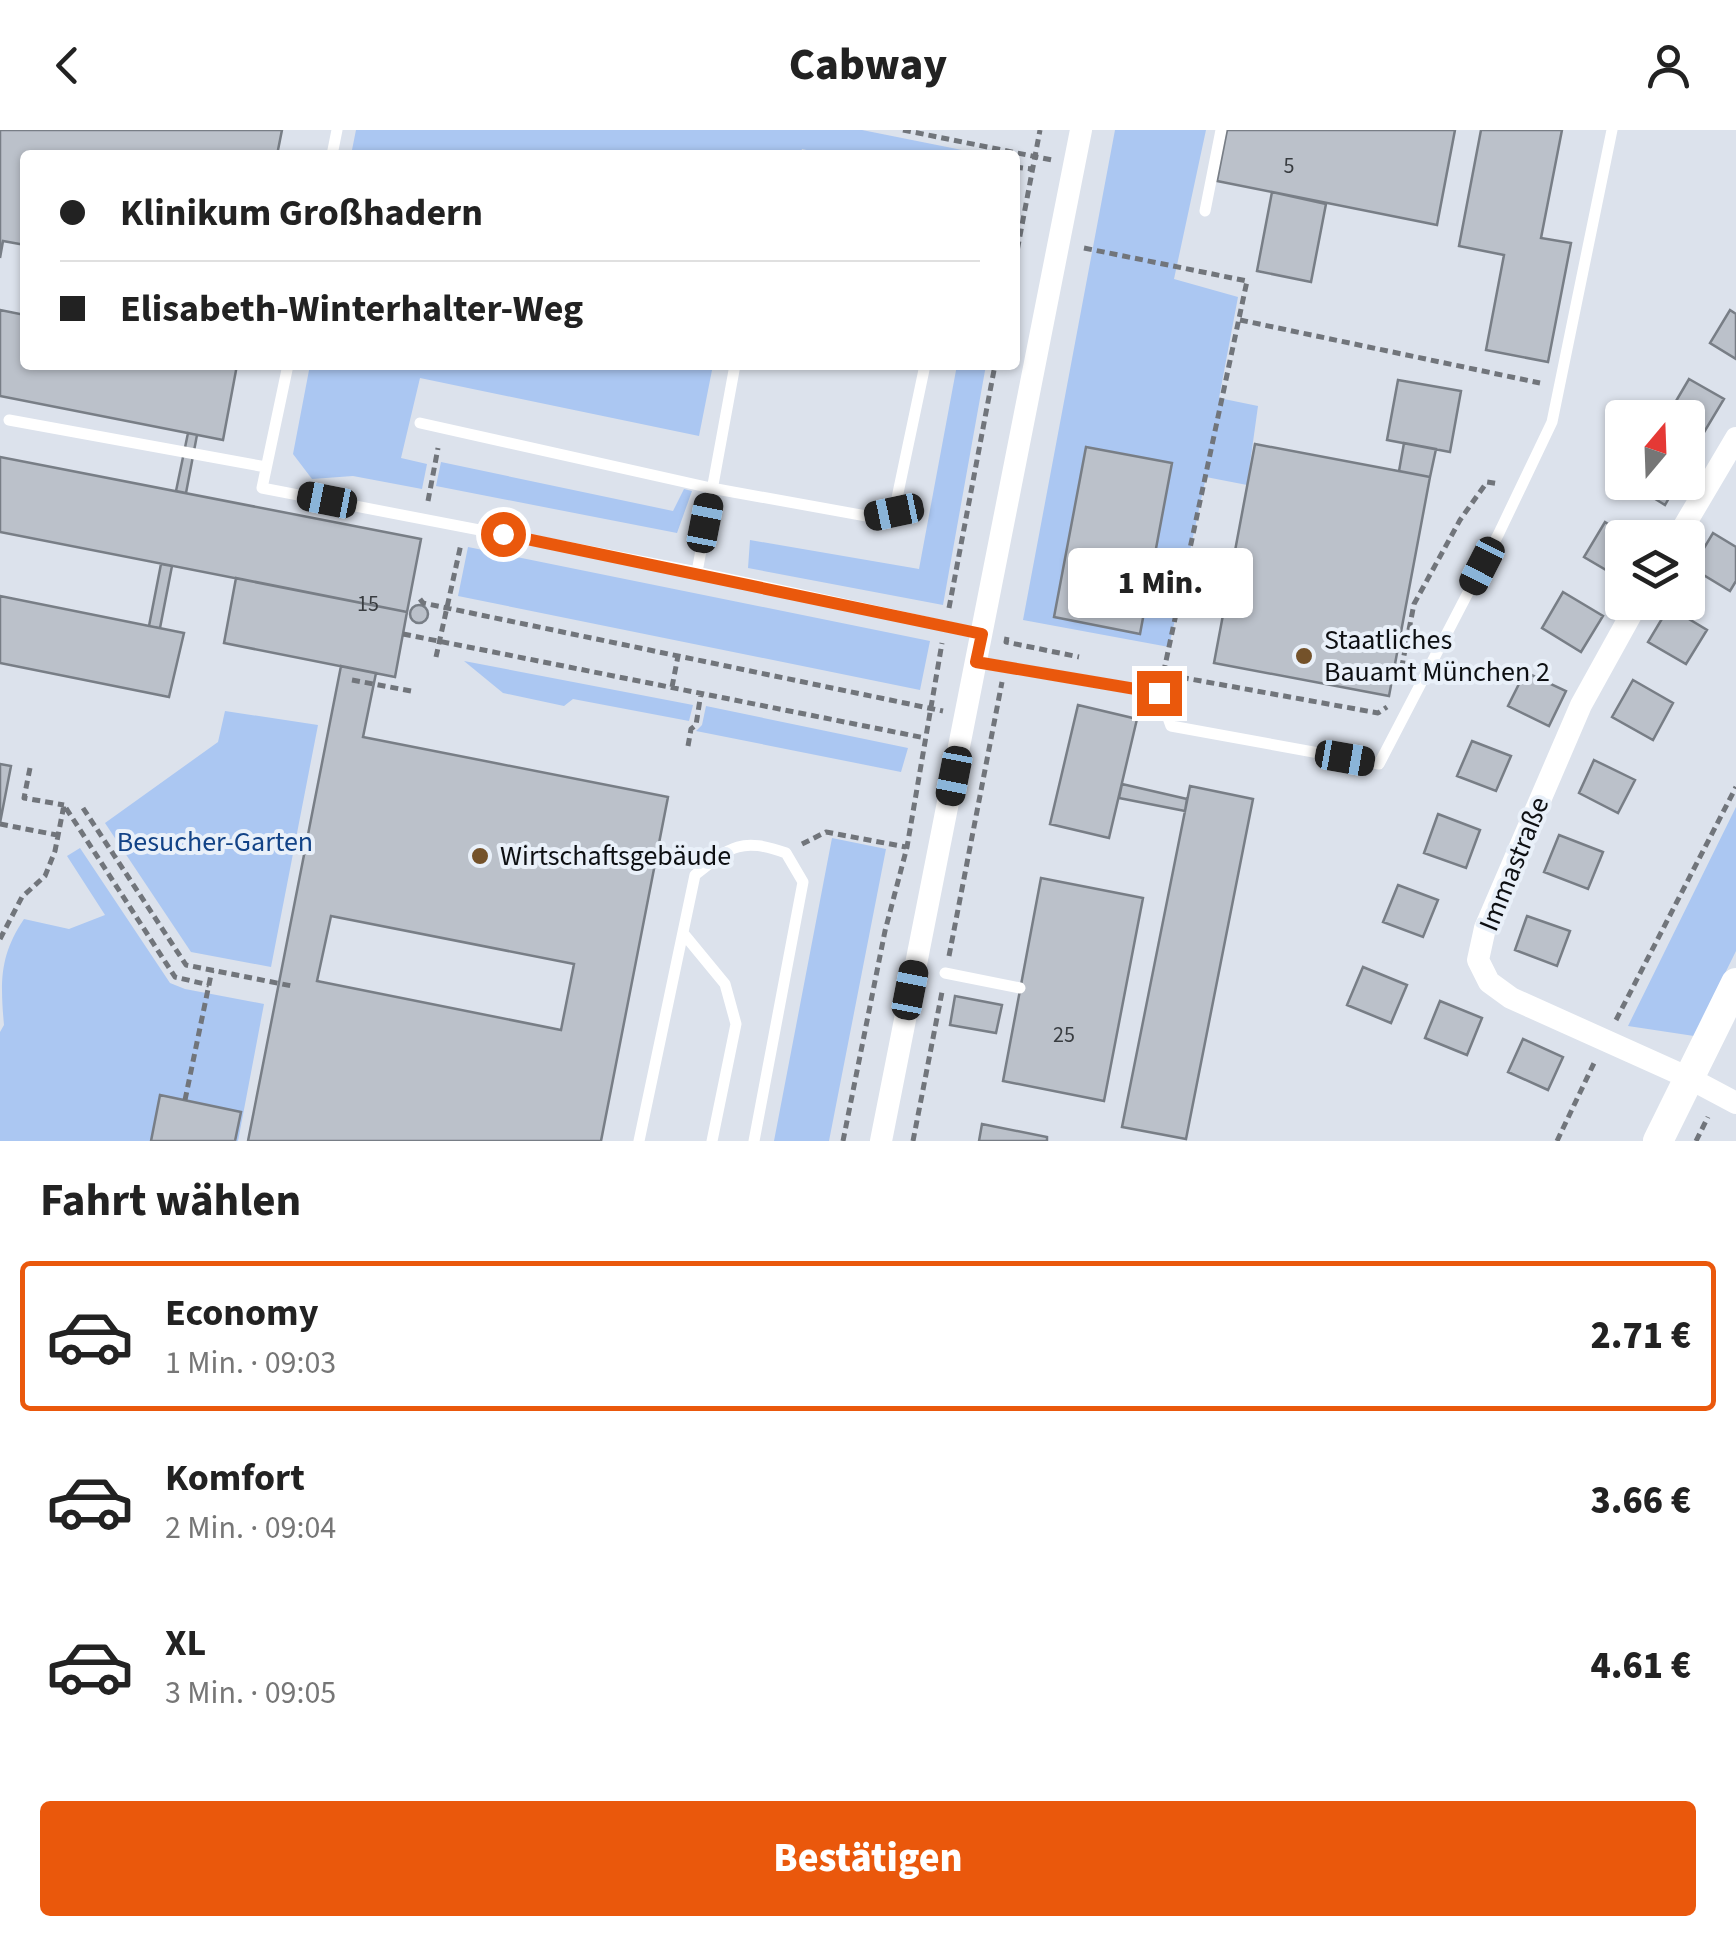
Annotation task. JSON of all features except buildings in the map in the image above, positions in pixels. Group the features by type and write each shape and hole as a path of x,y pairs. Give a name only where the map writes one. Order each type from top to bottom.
{"street":[{"path":"880,1141 1081,130"},
{"path":"1688,520 1736,438"},
{"name":"Immastraße","path":"1628,620 1580,706 1486,928 1478,960 1490,982 1511,998 1736,1103"},
{"path":"1658,1141 1736,983"}],"lane":[{"path":"1205,211 1222,130"},
{"path":"976,662 1159,693 1171,726 1380,764 1500,533 1552,422 1612,130"},
{"path":"287,370 262,488 697,572 982,634"},
{"path":"697,572 734,370"},
{"path":"420,423 711,488 872,517 894,512 924,370"},
{"path":"9,420 266,467"},
{"path":"639,1141 695,875 724,851 756,842 786,853 803,882 754,1141"},
{"path":"683,933 725,984 736,1024 712,1141"},
{"path":"946,973 1020,988"}],"path":[{"path":"903,130 1005,150"},
{"path":"966,142 968,130"},
{"path":"1020,236 1040,130"},
{"path":"1020,153 1024,154"},
{"path":"1020,168 1033,170"},
{"path":"1058,243 1247,281 1159,693"},
{"path":"1240,320 1547,384"},
{"path":"843,1141 885,931 910,848 925,738 994,370"},
{"path":"424,518 442,428"},
{"path":"1399,682 1414,604 1460,520 1486,482 1510,485"},
{"path":"436,657 461,546"},
{"path":"420,599 423,603 966,716"},
{"path":"914,1141 1010,626"},
{"path":"404,634 925,738 958,756"},
{"path":"1006,642 1085,658"},
{"path":"672,688 678,656"},
{"path":"1163,674 1378,713 1397,700"},
{"path":"352,680 411,691"},
{"path":"688,746 702,694"},
{"path":"30,768 24,798 64,806 176,977 209,985"},
{"path":"1557,1141 1736,787"},
{"path":"0,939 22,897 45,876 64,806"},
{"path":"84,808 186,965 292,986"},
{"path":"0,824 57,835"},
{"path":"786,853 826,832 910,848"},
{"path":"185,1100 212,970"}],"green space":[{"path":"356,130 862,130 962,150 802,149 352,150"},
{"path":"1115,130 1206,130 1174,279 1238,297 1219,398 1258,406 1247,485 1206,477 1169,647 1023,620"},
{"path":"309,370 712,370 699,436 420,378 401,458 427,464 422,489 353,476 312,479 293,454"},
{"path":"956,370 985,370 943,605 748,568 750,540 919,569"},
{"path":"441,462 673,511 684,489 692,491 677,533 436,486"},
{"path":"468,547 930,641 920,690 458,596"},
{"path":"464,661 693,705 689,721 573,699 564,706 503,693"},
{"path":"706,706 908,748 901,772 696,731 702,725"},
{"name":"Besucher-Garten","path":"225,711 318,725 271,967 191,952 105,823 218,742"},
{"path":"1736,807 1736,951 1694,1036 1628,1026"},
{"path":"832,838 886,849 829,1141 774,1141"},
{"name":"Besucher-Garten","path":"80,848 170,983 264,1004 238,1141 0,1141 0,1032 4,1025 2,981 6,956 24,919 69,929 105,915 67,856"}],"place":[{"name":"Staatliches Bauamt München 2","path":"1304,656"},
{"name":"Wirtschaftsgebäude","path":"480,856"}],"route":[{"path":"503,534 982,634 976,662 1159,693"}]}
